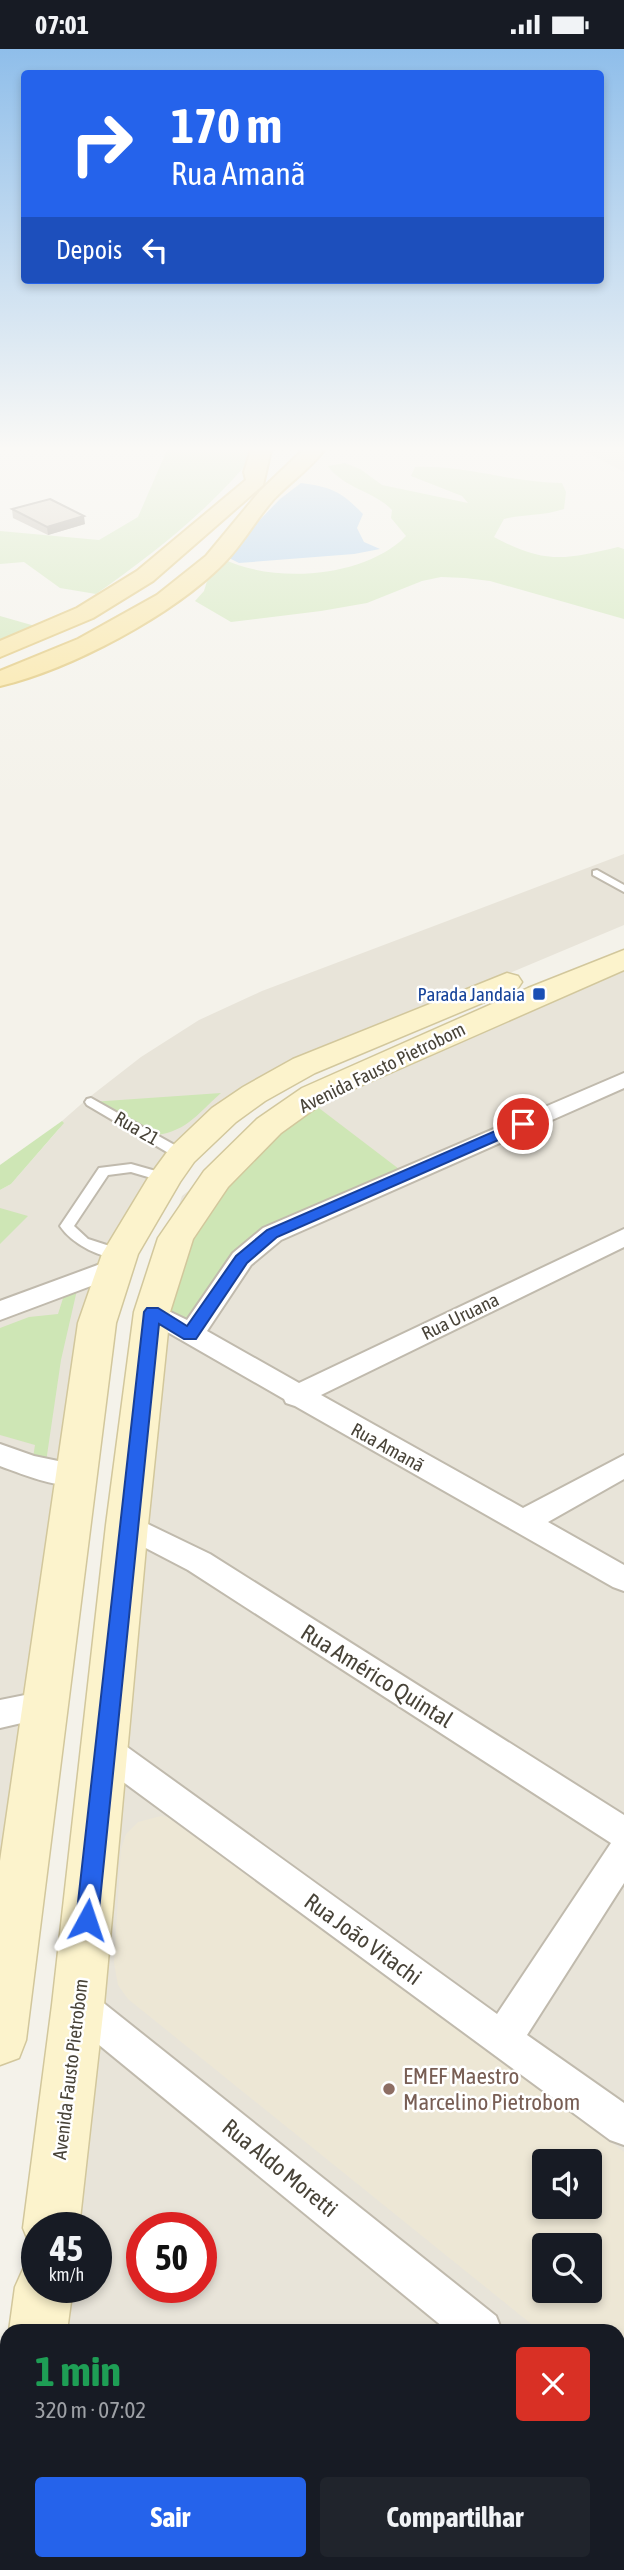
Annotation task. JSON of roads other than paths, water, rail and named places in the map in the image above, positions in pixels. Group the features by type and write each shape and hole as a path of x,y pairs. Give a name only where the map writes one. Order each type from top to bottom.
{"main road":[{"path":"0,650 85,613 155,568"},
{"path":"0,679 106,636 141,617 188,585 207,568"},
{"name":"Avenida Fausto Pietrobom","path":"0,2040 97,1323 117,1261 173,1166 224,1115 254,1094 304,1066 624,934"},
{"name":"Avenida Fausto Pietrobom","path":"53,2212 78,2005 103,1749 152,1312 176,1238 216,1179 269,1126 313,1095 624,959"},
{"path":"39,2324 42,2303"}],"street":[{"path":"190,1335 242,1259 272,1234 624,1080"},
{"name":"Rua Uruana","path":"296,1396 624,1237"},
{"path":"0,1311 117,1261"},
{"name":"Rua Amanã","path":"152,1312 296,1396 624,1579"},
{"path":"0,1455 32,1466 77,1475"},
{"path":"523,1522 624,1466"},
{"name":"Rua Américo Quintal","path":"127,1525 199,1562 624,1833"},
{"path":"0,1714 45,1705"},
{"name":"Rua João Vitachi","path":"103,1749 624,2126"},
{"path":"502,2040 624,1853"},
{"name":"Rua Aldo Moretti","path":"78,2005 472,2324"}],"lane":[{"path":"597,873 624,889"},
{"name":"Rua 21","path":"91,1102 173,1166"},
{"path":"117,1261 85,1245 67,1226 104,1171 118,1167 173,1166"}],"place":[{"name":"Parada Jandaia","path":"539,994"},
{"name":"EMEF Maestro Marcelino Pietrobom","path":"389,2089"}]}
